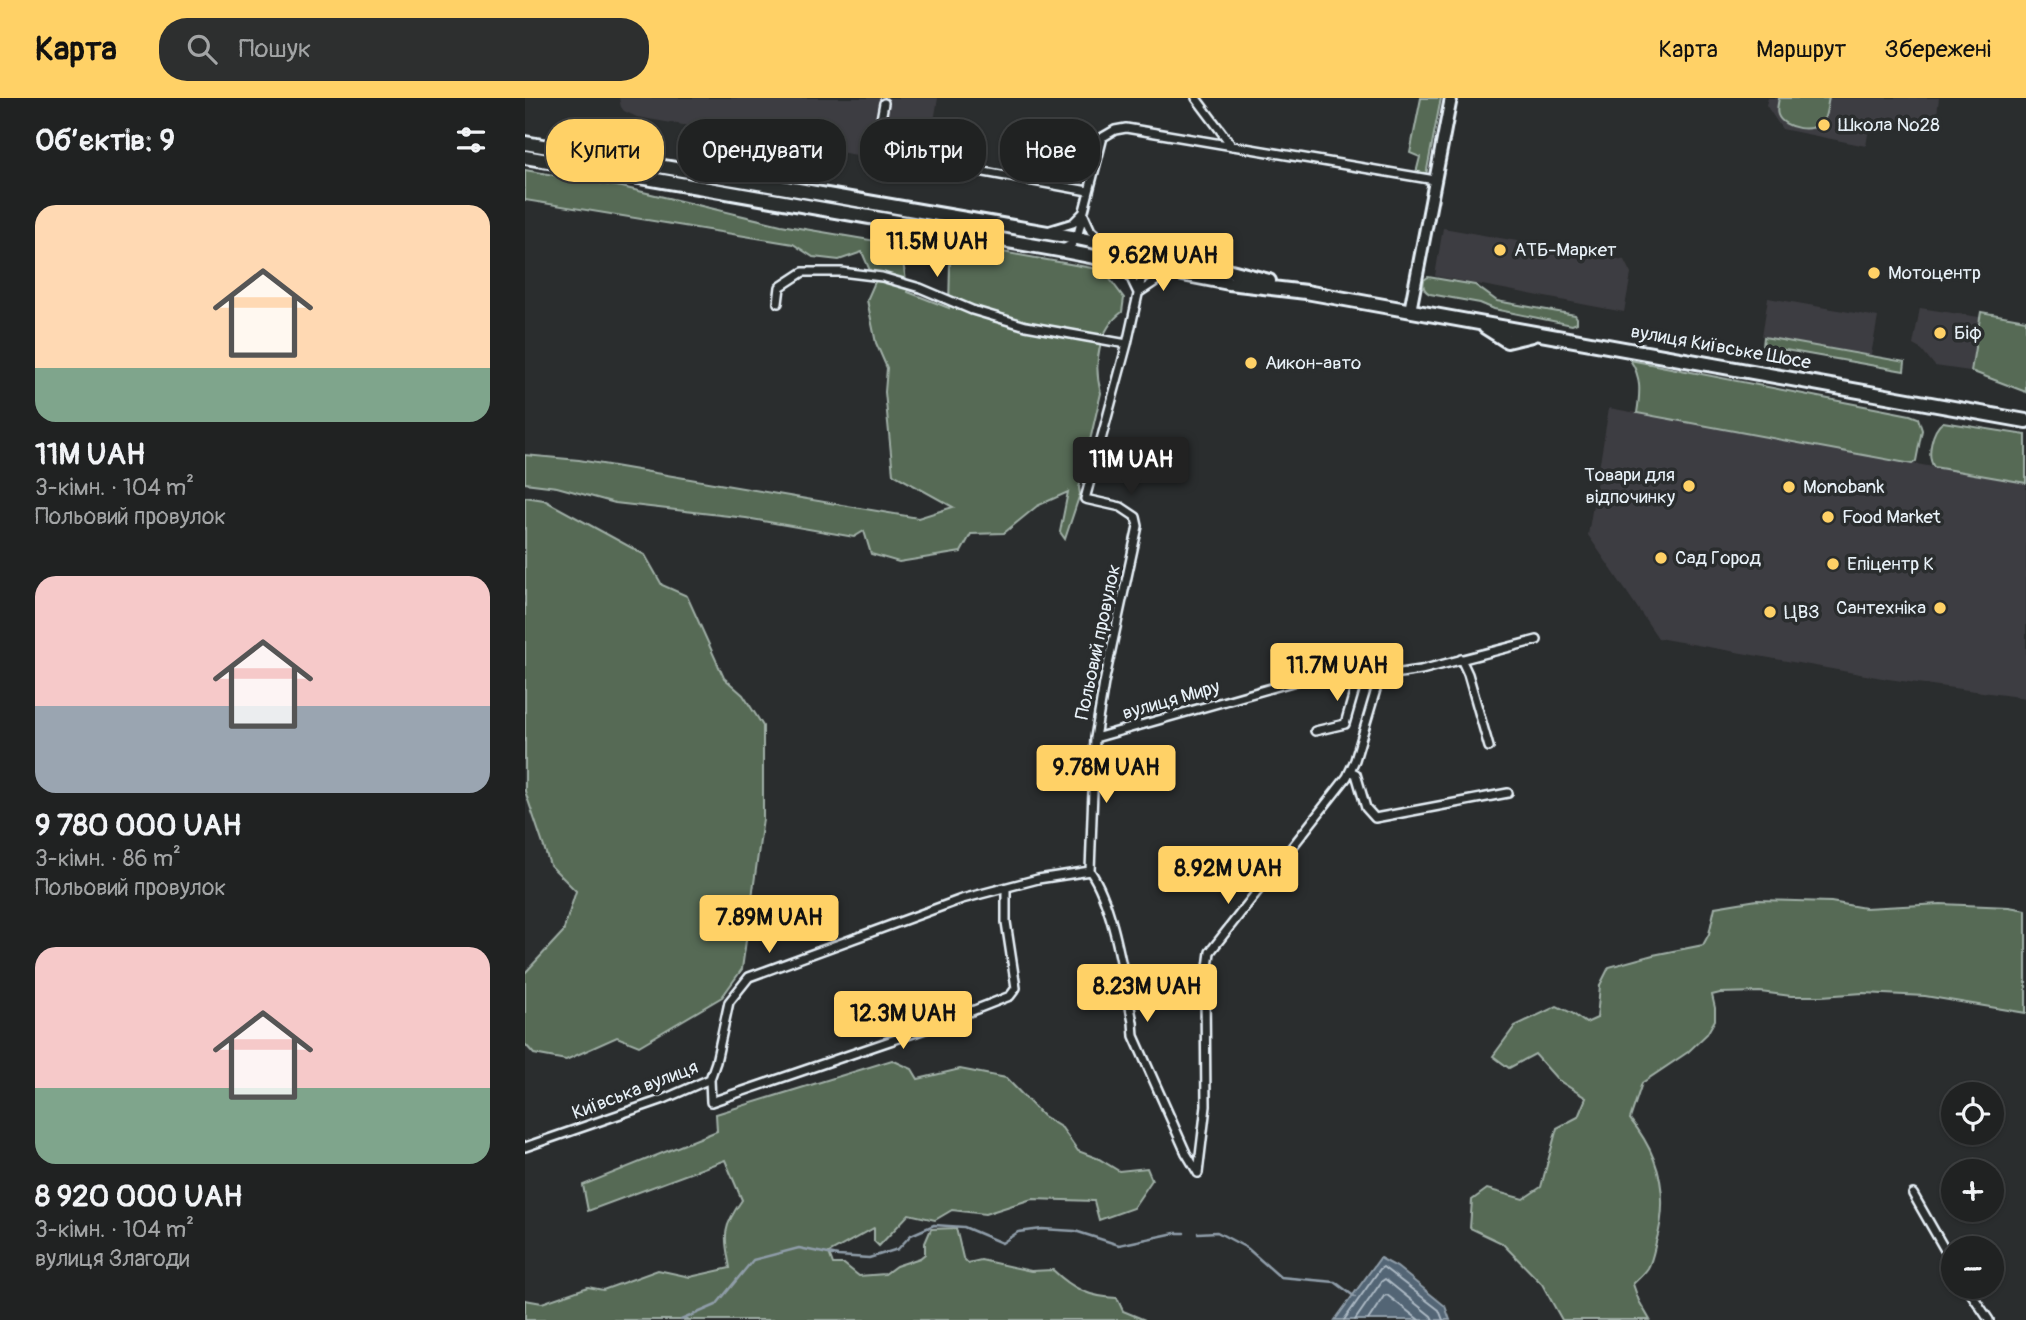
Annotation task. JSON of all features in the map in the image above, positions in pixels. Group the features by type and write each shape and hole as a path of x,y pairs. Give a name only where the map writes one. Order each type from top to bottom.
{"highway":[{"path":"525,143 1077,238 1231,271 1306,292"},
{"path":"525,157 1059,250 1229,283 1306,292 1410,311"},
{"name":"вулиця Київське Шосе","path":"1410,311 1471,322 1485,327 1507,341 1528,335 1546,335 2026,421"}],"main road":[{"path":"1410,311 1451,98"}],"street":[{"path":"1196,98 1233,147"},
{"path":"884,103 876,152 1088,191"},
{"path":"1059,250 1071,245 1077,238 1103,137 1115,130 1126,128 1435,180"},
{"path":"1039,232 1064,227 1073,223 1083,213"},
{"path":"1083,213 1091,231 1106,244"},
{"path":"1077,238 1082,249 1090,256"},
{"path":"1126,248 1138,257 1144,267 1178,260"},
{"path":"1115,261 1128,272 1138,293 1159,279 1181,274"},
{"name":"Польовий провулок","path":"1090,870 1095,738 1104,683 1138,526 1136,517 1121,507 1085,499 1127,344 1144,267"},
{"path":"778,303 780,287 803,272 841,272 882,277 920,288 972,310 1026,326 1127,344"},
{"name":"вулиця Миру","path":"1095,738 1303,679 1380,676 1421,670 1537,640"},
{"path":"1461,659 1468,674 1489,747"},
{"path":"1315,732 1345,724 1359,675"},
{"path":"1090,870 1116,940 1134,1036 1186,1153 1198,1173 1206,1106 1205,990 1210,952 1350,771 1380,676"},
{"path":"1350,771 1356,774 1366,808 1375,818 1508,793"},
{"name":"Київська вулиця","path":"525,1147 664,1099 710,1079 729,1002 749,977 962,899 1038,879 1090,870"},
{"path":"710,1079 711,1102 931,1027 1010,996 1016,988 1006,922 1006,888"},
{"path":"1913,1194 1941,1243"},
{"path":"1975,1299 1989,1320"}],"shaded area":[{"path":"619,98 938,98 934,119 860,119 860,156 846,153 846,119 678,119 678,124 664,122 664,119 637,117 621,107"},
{"name":"Школа №28","path":"1768,98 1939,98 1935,130 1870,122 1866,146 1782,129 1766,105"},
{"path":"1443,228 1624,260 1631,274 1624,312 1435,276"},
{"path":"1768,298 1878,317 1871,355 1762,336"},
{"path":"1920,308 1979,317 1970,371 1935,366 1922,350 1913,345"},
{"path":"1609,408 2026,484 2026,698 1888,679 1658,638 1588,535"}],"green space":[{"path":"1421,98 1441,98 1426,175 1416,173 1420,157 1410,153"},
{"path":"1779,98 1829,98 1823,121 1807,129 1786,124 1781,120 1777,111"},
{"path":"525,170 546,174 546,182 593,182 622,187 781,225 900,245 908,292 949,308 950,263 959,256 952,243 1103,270 1124,298 1122,312 1107,328 1100,349 1098,371 1101,393 1079,488 1080,494 1065,539 1060,532 1068,492 1037,506 1004,533 971,534 961,552 899,562 871,554 864,531 854,537 746,518 615,503 557,487 525,483 525,455 579,460 918,518 953,507 893,474 885,392 887,368 876,343 867,300 875,282 862,252 839,260 813,257 793,244 525,200"},
{"path":"1428,277 1475,285 1497,301 1575,315 1577,323 1572,325 1430,294 1423,287 1424,280"},
{"path":"1981,312 2026,320 2026,392 1971,371"},
{"path":"1764,337 1905,362 1904,371 1763,346"},
{"path":"1630,360 1910,415 1918,418 1922,430 1916,461 1912,464 1637,413 1638,379"},
{"path":"1943,422 2026,435 2026,483 1934,467 1930,456 1931,443"},
{"path":"525,497 544,500 645,555 662,585 687,596 724,678 743,695 763,726 763,819 742,969 722,997 639,1046 617,1037 566,1060 534,1054 525,1044 525,973 563,932 576,891 550,865 525,791"},
{"path":"1757,900 1831,902 1865,908 1941,904 2026,910 2026,1013 1925,996 1863,993 1791,996 1760,992 1712,995 1715,1020 1707,1034 1688,1052 1642,1083 1630,1119 1649,1147 1662,1193 1660,1225 1652,1259 1633,1284 1650,1320 1562,1320 1542,1284 1502,1243 1470,1228 1472,1200 1487,1189 1523,1199 1541,1187 1557,1128 1578,1117 1586,1098 1558,1080 1535,1054 1509,1068 1493,1056 1515,1026 1557,1006 1586,1023 1597,1018 1600,985 1609,967 1703,945 1709,934 1715,907"},
{"path":"892,1060 912,1069 918,1079 960,1069 1006,1078 1043,1116 1062,1128 1078,1151 1119,1171 1147,1168 1152,1180 1133,1208 1099,1220 1094,1201 1032,1199 985,1214 952,1210 935,1220 909,1214 879,1246 874,1241 874,1228 829,1253 833,1264 844,1264 859,1276 885,1274 896,1266 925,1254 925,1243 931,1229 956,1228 963,1258 968,1263 981,1260 1031,1271 1053,1270 1082,1291 1117,1298 1123,1311 1145,1320 525,1320 525,1300 542,1303 588,1287 603,1290 658,1270 690,1277 730,1268 726,1232 742,1200 725,1160 588,1211 583,1185 717,1131 716,1114"}],"water":[{"path":"1380,1258 1397,1267 1445,1306 1450,1320 1335,1320"}],"waterway":[{"path":"681,1320 716,1305 753,1260 799,1248 838,1256 869,1258 898,1249 911,1235 934,1225 964,1227 1002,1243 1018,1232 1042,1229 1075,1231 1119,1245 1184,1233"},
{"path":"1198,1233 1217,1232 1247,1248 1280,1277 1335,1282 1355,1297"}],"place":[{"name":"Школа №28","path":"1824,125"},
{"name":"АТБ-Маркет","path":"1500,250"},
{"name":"Мотоцентр","path":"1874,273"},
{"name":"Біф","path":"1940,333"},
{"name":"Аикон-авто","path":"1251,363"},
{"name":"Товари для відпочинку","path":"1689,486"},
{"name":"Monobank","path":"1789,487"},
{"name":"Food Market","path":"1828,517"},
{"name":"Сад Город","path":"1661,558"},
{"name":"Епіцентр К","path":"1833,564"},
{"name":"Сантехніка","path":"1940,608"},
{"name":"ЦВЗ","path":"1770,612"}]}
